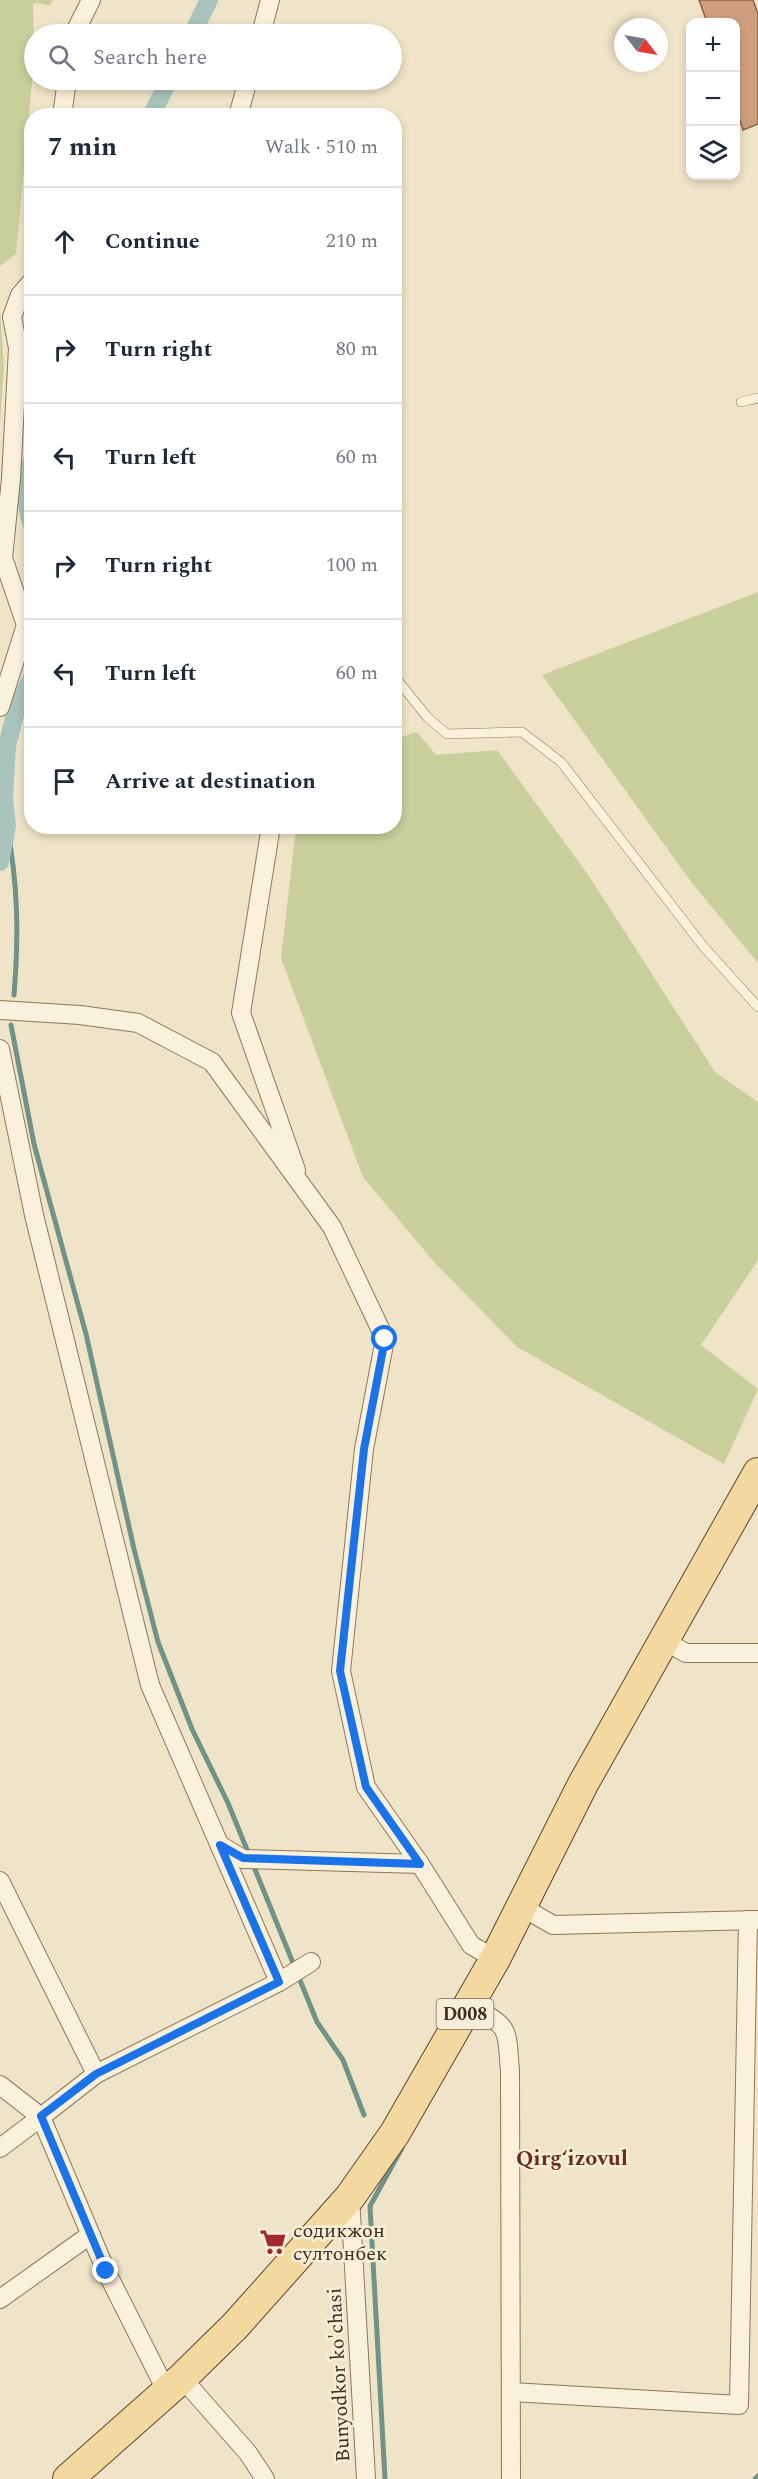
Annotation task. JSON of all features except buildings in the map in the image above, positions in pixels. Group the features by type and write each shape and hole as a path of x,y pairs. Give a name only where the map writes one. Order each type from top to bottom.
{"main road":[{"name":"D008","path":"68,2479 175,2385 235,2326 351,2197 395,2133 470,2005 584,1784 758,1473"}],"street":[{"path":"79,24 91,0"},
{"path":"264,24 270,0"},
{"path":"63,108 66,90"},
{"path":"240,108 245,90"},
{"path":"24,290 12,317 18,348 11,479 3,558 24,619"},
{"path":"0,707 24,631"},
{"path":"270,834 241,1014 303,1189"},
{"path":"0,1010 80,1014 138,1023 212,1062 332,1227 385,1339 364,1449 340,1671 366,1787 420,1864 471,1945 495,1959"},
{"path":"0,1049 34,1215 150,1685 220,1845 284,1979"},
{"path":"664,1641 686,1653 758,1653"},
{"path":"220,1845 243,1858 420,1864"},
{"path":"0,1881 96,2074"},
{"path":"510,2392 739,2405 753,1920 553,1925 522,1907"},
{"path":"0,2148 96,2074 284,1979 311,1963"},
{"path":"470,2005 499,2022 506,2031 510,2083 511,2479"},
{"path":"0,2085 41,2116 106,2271 175,2385 248,2453 265,2479"},
{"name":"Bunyodkor ko'chasi","path":"351,2197 366,2479"},
{"path":"0,2299 90,2235"}],"lane":[{"path":"741,402 758,398"},
{"path":"402,686 428,718 447,734 522,732 561,762 703,946 758,1007"}],"green space":[{"path":"0,0 53,0 50,5 33,3 33,24 24,24 24,90 31,90 30,108 24,108 24,168 16,254 0,266"},
{"path":"0,310 4,365 0,424"},
{"path":"758,592 758,963 692,883 542,675"},
{"path":"417,732 436,755 497,750 589,876 715,1072 758,1102 758,1260 701,1345 758,1389 724,1464 517,1347 435,1263 363,1177 281,958 295,834 402,834 402,737"}],"waterway":[{"path":"197,24 209,0"},
{"path":"155,108 164,90"},
{"path":"0,862 7,826 4,798 7,746 17,706 24,693"},
{"path":"7,826 16,910 17,952 14,995"},
{"path":"11,1025 34,1144 86,1334 134,1549 158,1642 192,1729 228,1803 317,2022 343,2060 364,2115"},
{"path":"385,2479 370,2206 402,2148"},
{"path":"755,2479 758,2476"}],"place":[{"name":"содикжон султонбек","path":"273,2242"}],"district":[{"name":"Qirgʻizovul","path":"572,2157"}],"route":[{"path":"106,2271 41,2116 96,2074 279,1982 220,1845 243,1858 420,1864 366,1787 340,1671 364,1449 385,1339"}]}
